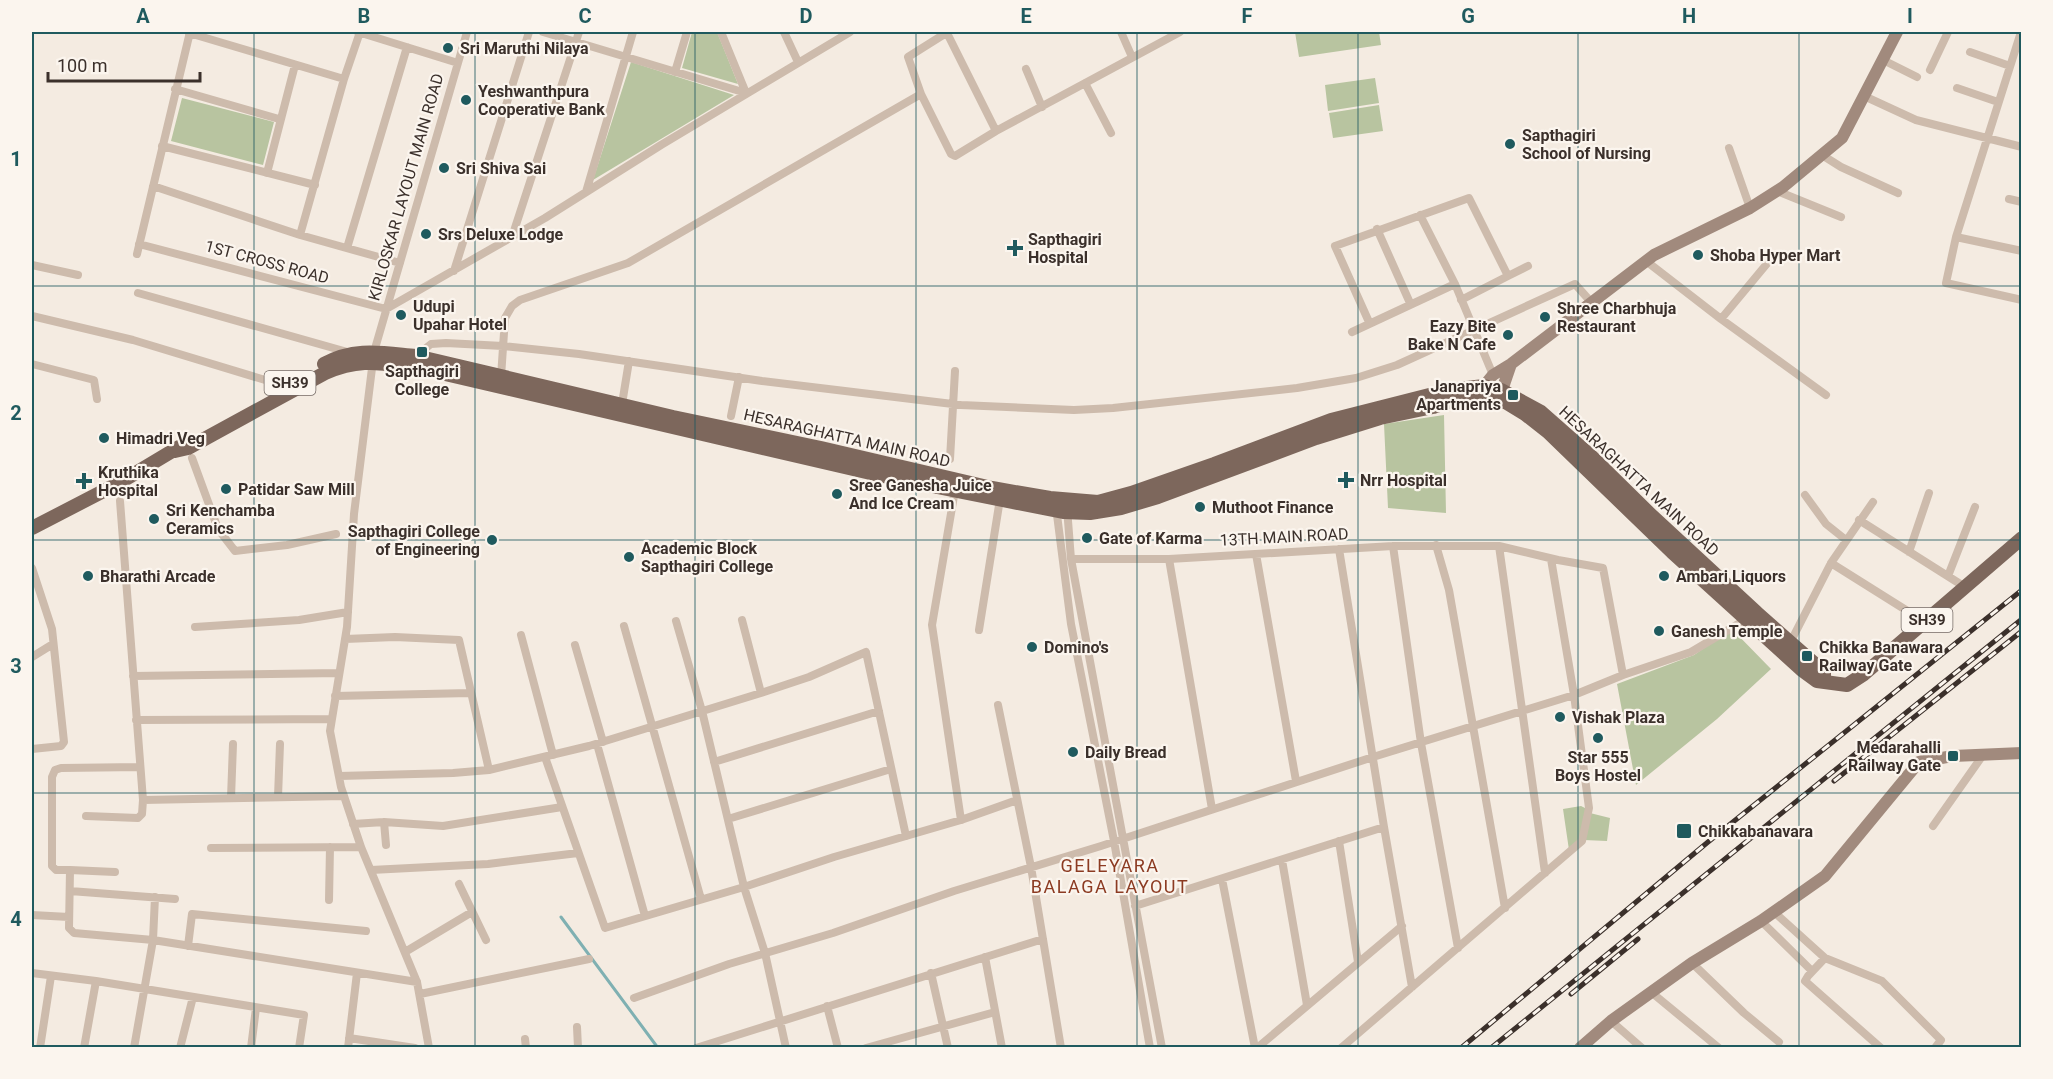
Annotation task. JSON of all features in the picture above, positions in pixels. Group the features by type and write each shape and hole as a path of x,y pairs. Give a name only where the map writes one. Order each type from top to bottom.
{"main road":[{"name":"SH39","path":"32,528 175,451 186,441 333,359 351,353 373,357"},
{"path":"175,451 188,448 340,366 373,357 416,362"},
{"name":"HESARAGHATTA MAIN ROAD","path":"416,362 501,377 622,404 992,488 1090,513 1158,497 1316,438 1380,418 1448,402 1500,395"},
{"name":"HESARAGHATTA MAIN ROAD","path":"416,362 892,478 1000,499 1061,505 1098,502 1131,493 1331,420 1488,381 1507,403 1548,432 1672,552 1788,648 1817,681 1847,685 1864,674 2022,538"}],"street":[{"path":"137,254 190,32 344,79"},
{"path":"300,235 359,32 458,63"},
{"name":"KIRLOSKAR LAYOUT MAIN ROAD","path":"429,1047 417,982 353,824 339,776 330,731 345,639 354,514 373,357 467,32"},
{"path":"454,271 529,32"},
{"path":"543,32 746,93"},
{"path":"512,237 579,32"},
{"path":"586,192 633,32"},
{"path":"675,72 687,32"},
{"path":"721,32 746,93"},
{"path":"784,32 798,62"},
{"path":"386,309 512,237 840,34 850,32"},
{"path":"1121,32 1132,57"},
{"path":"996,131 948,35 943,35 908,57 921,94 953,155 957,156 996,131 1176,32"},
{"path":"1475,399 1488,381 1646,261 1750,208 1777,191 1842,138 1897,32"},
{"path":"1930,70 1948,32"},
{"path":"2021,32 1956,237 1946,283 2022,300"},
{"path":"346,248 407,47"},
{"path":"1970,52 2010,66"},
{"path":"1883,60 1917,76"},
{"path":"267,173 279,119 295,65"},
{"path":"1026,69 1042,107"},
{"path":"1085,83 1111,133"},
{"path":"1957,88 1998,102"},
{"path":"175,89 279,119"},
{"path":"501,377 505,318 512,306 520,300 628,264 921,94"},
{"path":"1864,96 1916,120 2022,147"},
{"path":"162,146 315,185"},
{"path":"1728,148 1750,208"},
{"path":"1822,155 1841,167 1898,193"},
{"path":"153,186 300,235 400,263"},
{"path":"1777,191 1841,217"},
{"path":"1369,322 1335,246 1469,198 1508,276"},
{"path":"2009,199 2022,202"},
{"path":"1420,215 1455,284 1474,330 1488,381"},
{"path":"1377,230 1410,303"},
{"path":"1956,237 2022,251"},
{"name":"1ST CROSS ROAD","path":"139,244 386,309"},
{"path":"1721,319 1770,260"},
{"path":"1646,261 1721,319 1826,394"},
{"path":"32,265 78,274"},
{"path":"1461,300 1528,266"},
{"path":"1352,332 1369,322 1455,284"},
{"path":"416,362 431,344 503,346 953,405 1074,410 1113,408 1297,388 1356,378 1397,365 1575,284 1591,302"},
{"path":"138,293 351,353"},
{"path":"32,316 133,340 285,386"},
{"path":"622,404 629,361"},
{"path":"32,364 94,380 97,399"},
{"path":"1500,395 1511,364"},
{"path":"950,459 955,371"},
{"path":"731,416 739,377"},
{"path":"192,458 218,529 235,550 287,545 336,534"},
{"path":"956,490 932,625 961,820"},
{"path":"1909,552 1929,493"},
{"path":"1805,495 1826,524 1846,540"},
{"path":"979,630 1000,499"},
{"path":"86,816 138,818 142,814 143,800 120,501"},
{"path":"1788,648 1831,563 1873,502"},
{"path":"1061,505 1118,840 1150,1047"},
{"path":"1061,505 1071,624 1118,840 1135,906 1162,1047"},
{"path":"1948,576 1975,507"},
{"path":"1859,520 1965,587"},
{"path":"1436,545 1449,590 1505,908"},
{"path":"1393,546 1421,743 1458,948"},
{"name":"13TH MAIN ROAD","path":"1071,559 1169,559 1393,546 1499,546 1551,559 1603,568 1623,675"},
{"path":"1499,546 1545,873"},
{"path":"1339,549 1412,987"},
{"path":"1256,554 1296,781"},
{"path":"1169,559 1212,809"},
{"path":"1341,1047 1582,841 1588,808 1574,696 1551,559"},
{"path":"1831,563 1925,622"},
{"path":"32,568 52,629 64,742 61,746 32,749"},
{"path":"195,627 299,620 348,612"},
{"path":"634,998 765,953 1296,781 1574,696 1623,675 1691,652 1752,616"},
{"path":"742,620 760,693"},
{"path":"676,621 702,711 744,887 765,953 786,1047"},
{"path":"624,626 701,899"},
{"path":"521,635 562,807 605,928 744,887 834,856 961,820 1017,800"},
{"path":"345,639 395,637 459,640 489,770"},
{"path":"32,657 53,644"},
{"path":"575,645 645,916"},
{"path":"339,776 489,770 549,756 600,743 809,677 866,652 906,836"},
{"path":"133,676 339,673"},
{"path":"335,696 470,693"},
{"path":"998,705 1031,867 1061,1047"},
{"path":"714,762 879,711"},
{"path":"136,720 332,719"},
{"path":"231,798 232,744"},
{"path":"278,797 280,744"},
{"path":"1580,1047 1692,963 1761,921 1825,876 1919,762 1953,756 2021,753"},
{"path":"1933,826 1983,754"},
{"path":"115,872 56,870 52,866 52,777 55,770 61,768 140,767"},
{"path":"728,819 891,769"},
{"path":"143,800 344,796"},
{"path":"353,824 384,822 443,826 562,807"},
{"path":"384,822 386,844"},
{"path":"1135,906 1384,827"},
{"path":"1339,841 1358,962"},
{"path":"329,900 330,847"},
{"path":"211,848 361,847"},
{"path":"371,870 488,864 578,853"},
{"path":"1282,860 1307,1005"},
{"path":"70,870 69,928 74,933 153,940 417,982"},
{"path":"1222,879 1256,1047 1402,926"},
{"path":"459,884 486,940"},
{"path":"70,891 175,899"},
{"path":"134,1047 153,940 155,897"},
{"path":"405,952 472,912"},
{"path":"1774,912 1825,958 1882,981 1941,1040 1935,1047"},
{"path":"188,946 192,914 366,931"},
{"path":"32,915 69,917"},
{"path":"1761,921 1812,971"},
{"path":"696,1047 1043,939"},
{"path":"985,957 1002,1047"},
{"path":"1825,958 1805,981 1881,1047"},
{"path":"420,994 589,959"},
{"path":"1692,963 1744,1013 1779,1042"},
{"path":"357,973 349,1043 415,1047"},
{"path":"32,974 96,981 304,1016 299,1047"},
{"path":"931,974 948,1047"},
{"path":"40,1047 51,976"},
{"path":"84,1047 96,981"},
{"path":"1651,992 1719,1047"},
{"path":"180,1047 193,997"},
{"path":"827,1006 838,1047"},
{"path":"251,1047 256,1008"},
{"path":"866,1047 897,1043 943,1026 995,1012"},
{"path":"1611,1022 1642,1047"},
{"path":"577,1027 578,1047"}],"green space":[{"path":"692,32 717,32 738,84 682,68"},
{"path":"1295,32 1379,32 1381,45 1299,57"},
{"path":"631,62 734,95 593,180"},
{"path":"1375,78 1379,103 1328,111 1325,85"},
{"path":"182,98 274,122 263,165 171,141"},
{"path":"1379,105 1383,131 1333,138 1329,113"},
{"path":"1444,415 1446,513 1388,508 1384,424"},
{"path":"1732,629 1771,669 1717,719 1636,785 1617,684 1694,655"},
{"path":"1581,806 1587,809 1580,840 1569,850 1563,809"},
{"path":"1590,813 1610,818 1607,841 1584,840"}],"waterway":[{"path":"561,917 658,1048"}],"railway":[{"path":"1461,1048 1708,842 2022,590"},
{"path":"1491,1048 2022,619"},
{"path":"1834,781 2022,631"},
{"path":"1571,994 1638,939"}],"place":[{"name":"Sri Maruthi Nilaya","path":"448,48"},
{"name":"Yeshwanthpura Cooperative Bank","path":"466,100"},
{"name":"Sapthagiri School of Nursing","path":"1510,144"},
{"name":"Sri Shiva Sai","path":"444,168"},
{"name":"Srs Deluxe Lodge","path":"426,234"},
{"name":"Sapthagiri Hospital","path":"1015,248"},
{"name":"Shoba Hyper Mart","path":"1698,255"},
{"name":"Udupi Upahar Hotel","path":"401,315"},
{"name":"Shree Charbhuja Restaurant","path":"1545,317"},
{"name":"Eazy Bite Bake N Cafe","path":"1508,335"},
{"name":"Sapthagiri College","path":"422,352"},
{"name":"Janapriya Apartments","path":"1513,395"},
{"name":"Himadri Veg","path":"104,438"},
{"name":"Nrr Hospital","path":"1346,480"},
{"name":"Kruthika Hospital","path":"84,481"},
{"name":"Patidar Saw Mill","path":"226,489"},
{"name":"Sree Ganesha Juice And Ice Cream","path":"837,494"},
{"name":"Muthoot Finance","path":"1200,507"},
{"name":"Sri Kenchamba Ceramics","path":"154,519"},
{"name":"Gate of Karma","path":"1087,538"},
{"name":"Sapthagiri College of Engineering","path":"492,540"},
{"name":"Academic Block Sapthagiri College","path":"629,557"},
{"name":"Bharathi Arcade","path":"88,576"},
{"name":"Ambari Liquors","path":"1664,576"},
{"name":"Ganesh Temple","path":"1659,631"},
{"name":"Domino's","path":"1032,647"},
{"name":"Chikka Banawara Railway Gate","path":"1807,656"},
{"name":"Vishak Plaza","path":"1560,717"},
{"name":"Star 555 Boys Hostel","path":"1598,738"},
{"name":"Daily Bread","path":"1073,752"},
{"name":"Medarahalli Railway Gate","path":"1953,756"},
{"name":"Chikkabanavara","path":"1684,831"}],"district":[{"name":"GELEYARA BALAGA LAYOUT","path":"1110,875"}]}
